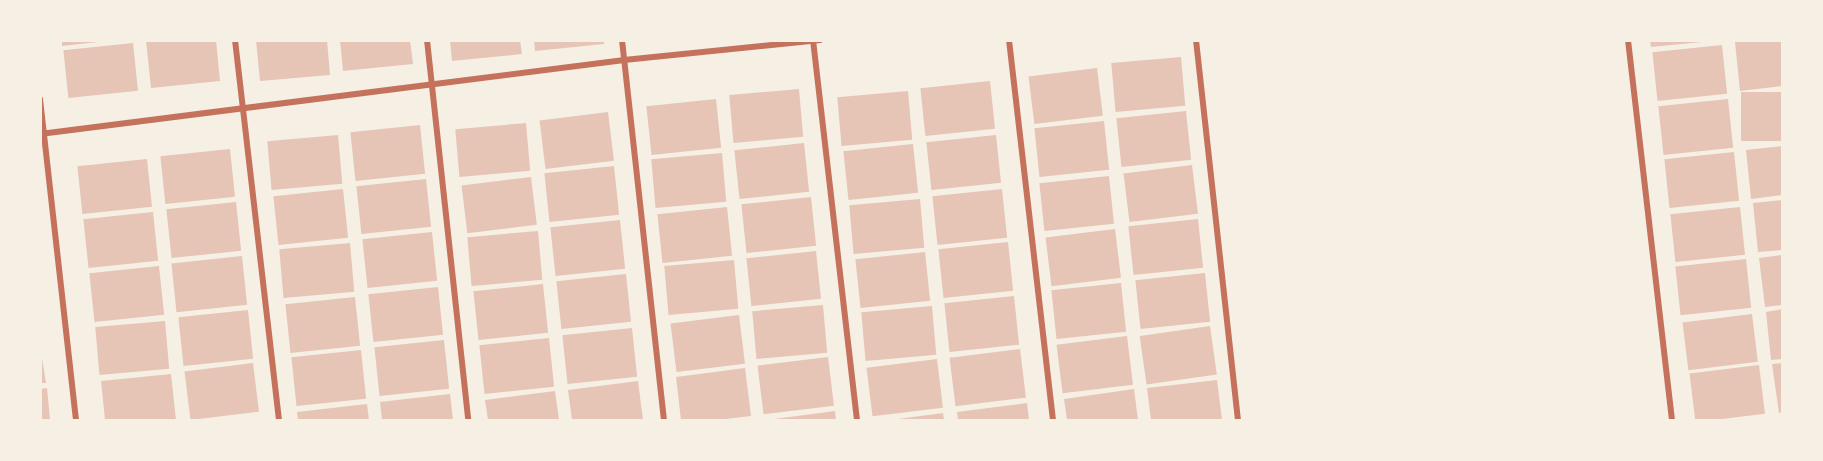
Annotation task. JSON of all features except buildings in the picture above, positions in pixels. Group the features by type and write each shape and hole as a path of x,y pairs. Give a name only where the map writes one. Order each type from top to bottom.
{"street":[{"path":"235,40 279,420"},
{"path":"427,40 468,420"},
{"path":"622,40 664,420"},
{"path":"42,133 624,60 820,40"},
{"path":"1010,40 1053,420"},
{"path":"1196,40 1238,420"},
{"path":"1628,40 1672,420"},
{"path":"813,41 857,420"},
{"path":"40,99 42,133 76,420"}]}
